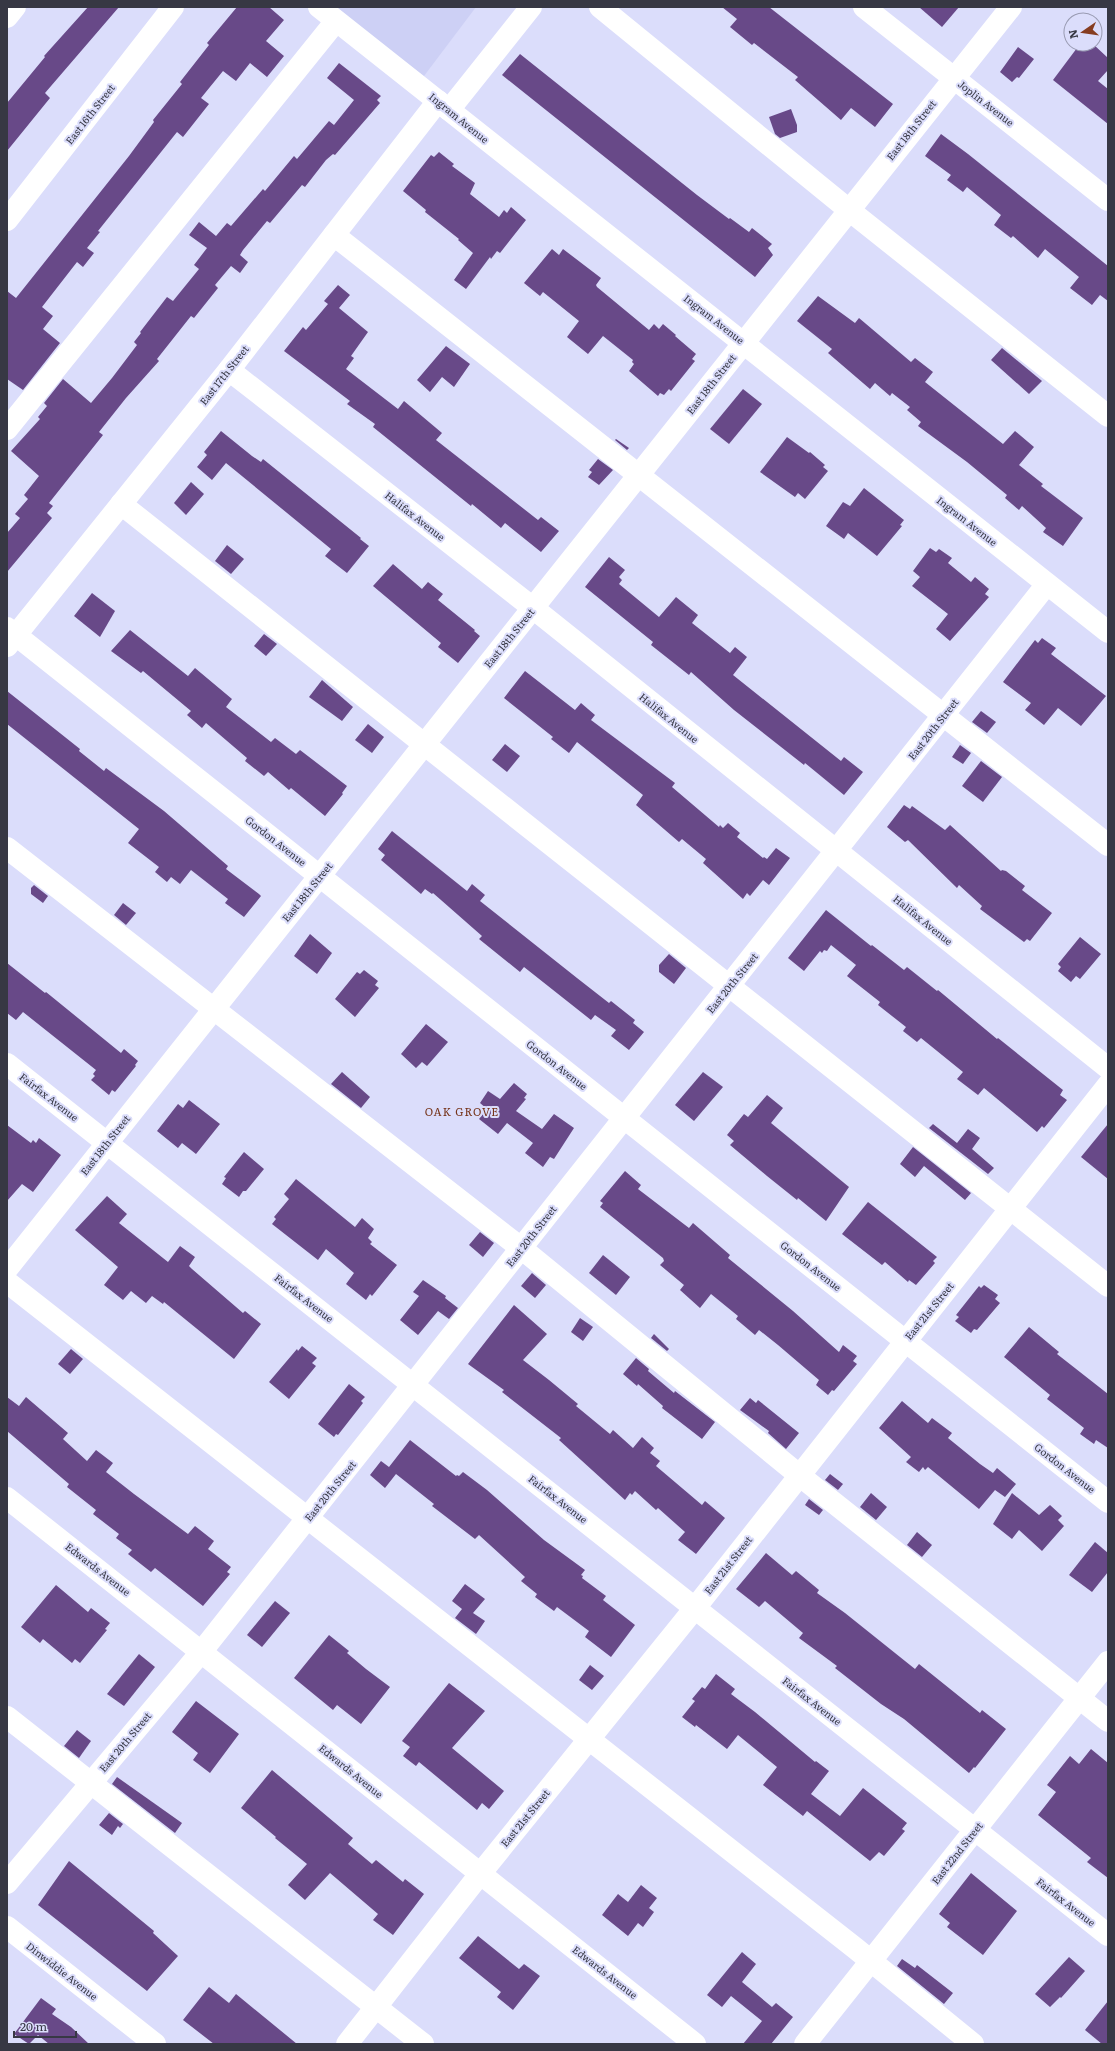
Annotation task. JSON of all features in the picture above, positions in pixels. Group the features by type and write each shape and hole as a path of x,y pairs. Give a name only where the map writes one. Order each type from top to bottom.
{"street":[{"path":"7,18 15,7"},
{"name":"East 16th Street","path":"7,220 173,7"},
{"name":"Ingram Avenue","path":"318,7 1108,632"},
{"name":"East 17th Street","path":"10,636 121,504 229,370 334,235 531,7"},
{"path":"600,7 849,210 1108,416"},
{"name":"Joplin Avenue","path":"864,7 1108,200"},
{"name":"East 18th Street","path":"7,1269 744,343 953,77 1011,7"},
{"path":"7,429 336,21"},
{"path":"334,235 1108,845"},
{"name":"Halifax Avenue","path":"229,370 533,608 1108,1068"},
{"path":"121,504 423,746 730,985 1108,1286"},
{"name":"East 20th Street","path":"7,1883 202,1651 944,716 1047,584"},
{"name":"Gordon Avenue","path":"10,636 320,876 1108,1502"},
{"path":"7,848 521,1248 799,1475 1108,1721"},
{"name":"Fairfax Avenue","path":"7,1064 1108,1935"},
{"name":"East 21st Street","path":"346,2044 480,1874 695,1608 1108,1085"},
{"path":"7,1282 308,1517 871,1961 973,2044"},
{"name":"Edwards Avenue","path":"7,1498 696,2044"},
{"name":"East 22nd Street","path":"806,2044 1108,1662"},
{"path":"7,1718 423,2044"},
{"name":"Dinwiddie Avenue","path":"7,1927 155,2044"}],"shaded area":[{"path":"332,7 476,7 424,76"}],"building":[{"path":"88,7 119,7 45,93 50,98 7,151 7,103 45,57 44,56"},
{"path":"237,7 269,7 284,20 266,41 284,56 267,77 250,63 236,81 223,71 201,98 209,104 183,137 177,132 98,231 100,232 87,248 94,253 83,267 77,262 42,307 53,316 43,329 60,343 23,390 7,379 7,291 16,298 129,156 154,122 153,120 182,84 180,82 209,45 207,43"},
{"path":"722,7 769,7 893,104 875,127 851,108 841,120 795,80 798,77 754,43 752,45 730,27 737,19"},
{"path":"919,7 959,7 942,27"},
{"path":"1018,47 1034,59 1019,78 1017,77 1012,82 1000,72"},
{"path":"1074,52 1102,52 1108,58 1108,70 1098,81 1108,89 1108,124 1053,80"},
{"path":"520,54 697,195 729,219 730,218 749,232 752,228 772,244 768,248 773,255 755,277 502,75"},
{"path":"339,63 381,96 377,100 380,103 335,155 333,154 326,160 305,187 302,185 270,223 267,221 243,250 240,255 248,262 240,273 231,266 215,285 218,288 194,318 191,316 157,359 159,361 126,398 99,432 103,435 49,503 53,506 47,513 52,518 7,572 7,533 20,518 15,514 28,499 24,495 39,476 11,451 40,419 38,417 47,406 44,403 63,379 91,403 112,378 137,345 134,342 141,333 140,332 167,297 173,301 199,269 194,265 207,248 189,235 199,222 216,236 227,223 231,226 263,189 265,191 294,156 297,159 329,121 334,125 354,100 327,78"},
{"path":"791,109 797,125 797,132 780,138 775,134 769,117"},
{"path":"941,134 1108,266 1108,301 1100,295 1092,305 1070,288 1079,277 1045,249 1038,258 1013,236 1011,238 994,225 1001,215 967,187 963,192 947,180 951,175 925,156"},
{"path":"439,152 454,164 452,166 475,183 470,194 499,217 504,210 507,213 511,207 526,220 500,253 497,251 491,259 490,257 466,289 454,280 473,253 403,191 431,155 434,157"},
{"path":"552,249 559,255 563,249 601,278 596,285 597,287 649,330 654,324 659,329 663,324 696,354 692,359 695,361 671,391 669,389 664,395 660,393 658,396 629,371 634,364 632,362 633,360 603,336 588,354 567,337 579,321 543,292 540,296 524,283"},
{"path":"338,285 350,295 339,308 368,332 351,356 354,358 346,369 398,409 404,401 442,433 436,440 538,520 541,517 559,531 541,552 505,523 501,528 472,504 471,506 373,427 375,424 347,404 350,401 284,351 303,327 306,330 328,304 324,301"},
{"path":"818,296 855,323 859,318 911,362 915,358 933,372 925,382 1003,444 1015,431 1034,447 1019,465 1043,484 1041,486 1083,518 1063,546 1043,532 1046,528 1022,506 1019,510 1005,498 1007,495 967,462 918,426 921,422 907,410 910,407 892,393 890,396 875,383 870,389 828,353 832,349 797,321"},
{"path":"446,346 470,364 454,387 442,377 430,392 417,380"},
{"path":"1002,348 1042,381 1029,394 991,360"},
{"path":"743,389 762,404 729,444 710,429"},
{"path":"221,431 261,462 263,459 369,546 347,573 325,556 331,549 226,463 212,480 197,467 207,455 204,452"},
{"path":"787,437 809,453 810,452 825,465 823,467 828,471 805,499 798,493 795,497 760,472"},
{"path":"616,439 629,448 627,450 615,440"},
{"path":"598,459 613,470 599,485 588,477 592,472 589,470"},
{"path":"191,482 204,494 186,515 174,503"},
{"path":"864,488 904,520 900,525 902,526 877,556 848,533 844,539 826,526 843,502 850,506"},
{"path":"227,545 244,559 231,574 215,561"},
{"path":"930,548 936,552 939,549 952,558 948,563 971,582 975,577 989,589 985,594 989,597 950,641 936,629 948,614 912,586 920,577 913,571"},
{"path":"609,557 625,570 619,577 622,580 619,584 659,617 676,597 698,615 692,623 730,653 735,647 747,657 733,675 841,761 844,757 863,772 844,795 805,763 804,765 734,710 691,672 689,675 651,645 653,642 585,587"},
{"path":"393,564 422,589 428,582 443,594 438,600 475,630 474,631 480,636 458,663 438,647 441,643 373,586"},
{"path":"92,593 115,611 100,637 74,616"},
{"path":"130,630 188,676 195,668 232,699 226,707 271,742 275,738 296,754 300,750 347,786 342,793 343,794 325,816 291,788 289,790 268,772 264,776 245,761 247,758 206,723 202,728 187,715 191,711 143,671 141,673 111,651"},
{"path":"264,634 277,644 266,656 254,646"},
{"path":"1042,638 1056,648 1051,654 1106,696 1081,726 1058,708 1044,725 1025,710 1031,703 1003,682 1035,640 1038,643"},
{"path":"525,671 575,710 581,703 595,715 591,720 675,783 672,787 719,827 720,825 723,828 728,823 740,833 737,837 763,858 764,857 767,859 776,848 790,858 769,885 763,880 750,896 747,893 743,899 703,863 706,859 682,839 679,842 636,805 643,795 577,742 569,753 551,739 553,737 504,698"},
{"path":"322,680 353,707 342,721 309,697"},
{"path":"7,691 80,749 79,751 104,771 106,768 164,811 228,866 226,869 259,894 261,896 244,917 225,903 228,899 191,870 180,884 171,877 167,882 155,872 159,867 128,843 139,829 7,724"},
{"path":"981,711 996,722 987,733 972,722"},
{"path":"368,724 384,737 372,753 355,740"},
{"path":"505,744 520,756 507,772 492,760"},
{"path":"960,745 971,753 963,764 952,757"},
{"path":"981,761 1002,777 983,802 962,786"},
{"path":"904,805 910,809 912,806 945,830 950,825 1001,871 1006,871 1025,886 1022,890 1052,913 1030,941 1027,939 1024,942 980,909 982,906 959,885 957,888 908,840 905,842 887,827"},
{"path":"392,831 467,891 472,884 485,895 480,901 609,1003 611,1001 635,1020 633,1023 644,1032 629,1050 611,1036 616,1030 595,1015 591,1020 524,967 520,972 479,939 482,936 433,893 432,894 425,889 421,894 381,860 385,855 378,849"},
{"path":"34,885 48,896 43,903 31,894 31,888"},
{"path":"123,903 136,913 126,925 114,915"},
{"path":"826,910 904,970 907,967 937,991 938,990 997,1039 998,1038 1063,1090 1060,1095 1067,1100 1044,1128 1042,1126 1037,1132 984,1088 978,1095 957,1079 963,1072 921,1038 917,1042 903,1031 906,1027 878,1005 880,1002 847,976 856,965 831,945 827,951 824,950 822,953 820,951 804,971 788,958"},
{"path":"310,934 332,953 317,974 294,956"},
{"path":"1080,937 1101,954 1080,979 1076,976 1071,982 1058,971 1061,967 1058,964"},
{"path":"669,954 686,968 674,984 659,972 659,965"},
{"path":"7,963 45,993 46,992 121,1053 124,1049 138,1061 135,1065 136,1066 115,1092 112,1090 109,1095 91,1080 95,1076 93,1074 96,1070 23,1012 16,1020 7,1013"},
{"path":"364,970 378,981 375,985 379,988 355,1017 335,999 357,972 360,974"},
{"path":"426,1024 448,1042 427,1066 422,1062 416,1068 401,1054"},
{"path":"342,1072 370,1097 361,1108 331,1084"},
{"path":"703,1072 723,1087 694,1121 675,1105"},
{"path":"514,1083 527,1094 524,1098 526,1099 516,1111 542,1129 554,1114 574,1128 554,1159 550,1157 543,1167 525,1153 533,1143 507,1123 498,1134 479,1119 487,1109 480,1103 488,1091 500,1099"},
{"path":"767,1095 783,1108 771,1123 849,1187 826,1221 798,1198 797,1200 730,1145 734,1141 727,1135 744,1114 748,1117"},
{"path":"189,1100 220,1124 196,1154 182,1143 178,1148 157,1131 178,1104 183,1108"},
{"path":"933,1124 957,1143 968,1129 980,1138 972,1149 994,1168 988,1174 929,1128"},
{"path":"1108,1124 1108,1179 1081,1157"},
{"path":"7,1125 31,1143 33,1140 36,1143 39,1138 61,1155 33,1192 22,1184 7,1201"},
{"path":"913,1147 971,1193 965,1200 924,1166 915,1177 900,1164"},
{"path":"244,1152 264,1169 246,1191 243,1191 239,1197 222,1184 226,1178 224,1177"},
{"path":"625,1171 641,1185 638,1189 689,1228 693,1223 730,1255 728,1258 793,1311 839,1352 843,1345 857,1356 853,1361 857,1364 834,1391 832,1390 828,1395 816,1385 819,1380 759,1330 755,1335 736,1319 738,1316 711,1294 700,1308 680,1290 684,1285 660,1265 664,1261 663,1258 600,1207 603,1203 600,1201"},
{"path":"296,1179 355,1227 362,1218 374,1229 368,1238 372,1242 370,1244 397,1265 372,1296 370,1294 366,1300 346,1284 354,1273 326,1249 318,1260 272,1224 276,1219 274,1217 289,1199 284,1194"},
{"path":"107,1196 127,1214 119,1223 168,1262 180,1246 195,1257 189,1266 192,1269 243,1313 245,1311 261,1324 234,1359 164,1302 163,1304 152,1296 146,1303 131,1291 123,1300 104,1285 118,1267 75,1230"},
{"path":"868,1202 937,1257 933,1261 935,1263 916,1285 909,1280 908,1282 885,1262 882,1265 842,1234"},
{"path":"480,1232 494,1243 483,1257 469,1245"},
{"path":"603,1255 630,1277 616,1295 589,1273"},
{"path":"532,1273 546,1285 535,1298 521,1286"},
{"path":"423,1280 446,1296 445,1298 458,1308 449,1319 438,1311 418,1335 400,1320 419,1296 413,1292"},
{"path":"984,1285 998,1295 995,1299 1000,1303 977,1330 974,1329 971,1333 955,1321 959,1317 956,1315 979,1286 981,1288"},
{"path":"514,1305 547,1334 523,1360 578,1404 576,1406 610,1434 613,1430 633,1448 642,1437 654,1448 650,1453 660,1461 656,1466 702,1505 705,1501 725,1518 696,1554 678,1540 685,1532 658,1508 656,1510 635,1491 632,1495 630,1493 625,1500 559,1440 561,1438 502,1392 504,1390 468,1364"},
{"path":"580,1318 593,1327 583,1341 571,1332"},
{"path":"1029,1327 1059,1352 1057,1354 1108,1394 1108,1448 1096,1440 1094,1444 1080,1434 1084,1428 1047,1399 1050,1395 1004,1357"},
{"path":"654,1334 669,1349 667,1351 651,1338"},
{"path":"302,1346 317,1358 312,1363 316,1366 289,1399 269,1382 297,1349 298,1351"},
{"path":"71,1349 83,1359 70,1374 58,1364"},
{"path":"636,1358 649,1369 648,1371 674,1393 675,1391 715,1422 702,1439 662,1408 663,1406 638,1384 637,1386 623,1374"},
{"path":"349,1384 365,1397 361,1401 363,1403 338,1435 336,1434 334,1437 318,1424"},
{"path":"7,1397 19,1406 26,1397 68,1433 63,1439 87,1461 96,1450 113,1463 106,1472 134,1494 188,1534 195,1526 214,1541 208,1549 231,1567 227,1572 230,1574 203,1606 155,1568 151,1572 128,1554 132,1550 116,1538 119,1534 93,1514 96,1510 67,1487 69,1484 7,1431"},
{"path":"750,1398 756,1403 758,1400 799,1433 786,1449 768,1433 769,1431 740,1410"},
{"path":"902,1401 928,1423 932,1418 952,1433 948,1438 980,1464 993,1473 997,1468 1016,1484 1005,1497 995,1490 979,1509 928,1467 925,1470 923,1467 919,1472 906,1462 911,1457 879,1428"},
{"path":"410,1440 456,1476 459,1476 463,1472 487,1490 544,1540 585,1570 581,1575 583,1576 582,1578 606,1596 603,1600 635,1625 611,1657 585,1637 589,1631 557,1607 554,1611 535,1597 537,1594 521,1581 525,1577 479,1535 475,1539 432,1506 434,1504 396,1474 385,1488 370,1475 381,1461 389,1467"},
{"path":"830,1474 843,1484 838,1490 825,1480"},
{"path":"871,1493 887,1507 876,1520 860,1507"},
{"path":"1012,1493 1039,1515 1050,1505 1062,1516 1058,1520 1064,1526 1042,1551 1019,1530 1012,1539 993,1524"},
{"path":"809,1499 823,1510 819,1515 805,1505"},
{"path":"917,1532 932,1545 922,1557 907,1545"},
{"path":"1095,1542 1108,1553 1108,1572 1092,1592 1069,1575"},
{"path":"766,1553 792,1575 796,1571 819,1590 817,1593 845,1613 915,1669 919,1664 980,1713 982,1710 1006,1729 975,1768 974,1767 969,1773 904,1719 881,1704 835,1668 837,1666 799,1638 803,1633 765,1601 759,1607 736,1589"},
{"path":"465,1584 485,1599 473,1613 485,1621 476,1634 455,1618 462,1609 452,1601"},
{"path":"56,1585 88,1612 91,1608 110,1623 105,1629 107,1630 80,1663 75,1659 72,1663 43,1639 40,1643 21,1627"},
{"path":"275,1601 290,1613 262,1647 247,1635"},
{"path":"329,1635 349,1651 347,1653 390,1687 361,1724 337,1705 333,1710 294,1678"},
{"path":"139,1654 155,1667 124,1706 107,1694"},
{"path":"590,1665 604,1676 592,1690 579,1680"},
{"path":"716,1674 735,1689 731,1694 815,1762 816,1761 829,1771 811,1794 840,1816 863,1788 907,1823 902,1829 905,1831 884,1856 879,1852 870,1861 807,1811 803,1816 763,1785 777,1767 738,1735 727,1749 696,1725 695,1727 682,1717 695,1701 692,1699 702,1687 705,1689"},
{"path":"449,1683 485,1711 452,1748 504,1791 489,1809 482,1803 477,1810 419,1762 416,1766 403,1756 410,1747 402,1741"},
{"path":"196,1701 239,1734 210,1773 193,1760 198,1753 172,1732"},
{"path":"77,1730 91,1741 79,1758 64,1746"},
{"path":"1091,1749 1108,1763 1108,1878 1087,1862 1091,1858 1038,1815 1056,1792 1047,1785 1070,1756 1079,1764"},
{"path":"272,1770 353,1838 348,1844 372,1864 376,1860 403,1882 405,1879 424,1894 393,1935 373,1920 378,1914 330,1873 305,1900 288,1885 307,1864 241,1808"},
{"path":"117,1777 182,1823 175,1833 112,1784"},
{"path":"109,1813 123,1824 120,1828 118,1826 112,1835 99,1825"},
{"path":"69,1861 154,1931 153,1933 178,1956 147,1991 38,1905"},
{"path":"971,1873 1017,1911 983,1955 947,1927 950,1923 939,1914"},
{"path":"641,1885 657,1898 649,1908 654,1912 643,1927 638,1923 628,1936 602,1915 618,1894 628,1902"},
{"path":"478,1936 519,1969 524,1964 540,1976 513,2010 497,1997 501,1992 459,1958"},
{"path":"742,1952 756,1964 742,1982 772,2007 776,2003 793,2017 771,2044 743,2044 762,2021 731,1996 722,2007 707,1995"},
{"path":"1069,1957 1085,1971 1061,1998 1060,1997 1050,2007 1035,1994"},
{"path":"902,1959 915,1968 917,1965 953,1993 944,2004 897,1966"},
{"path":"209,1987 229,2003 236,1994 297,2044 214,2044 183,2020"},
{"path":"41,1998 56,2009 52,2014 71,2027 89,2044 49,2044 38,2035 29,2044 14,2034"},
{"path":"1108,2001 1108,2044 1102,2044 1085,2030"}],"district":[{"name":"OAK GROVE","path":"462,1112"}]}
